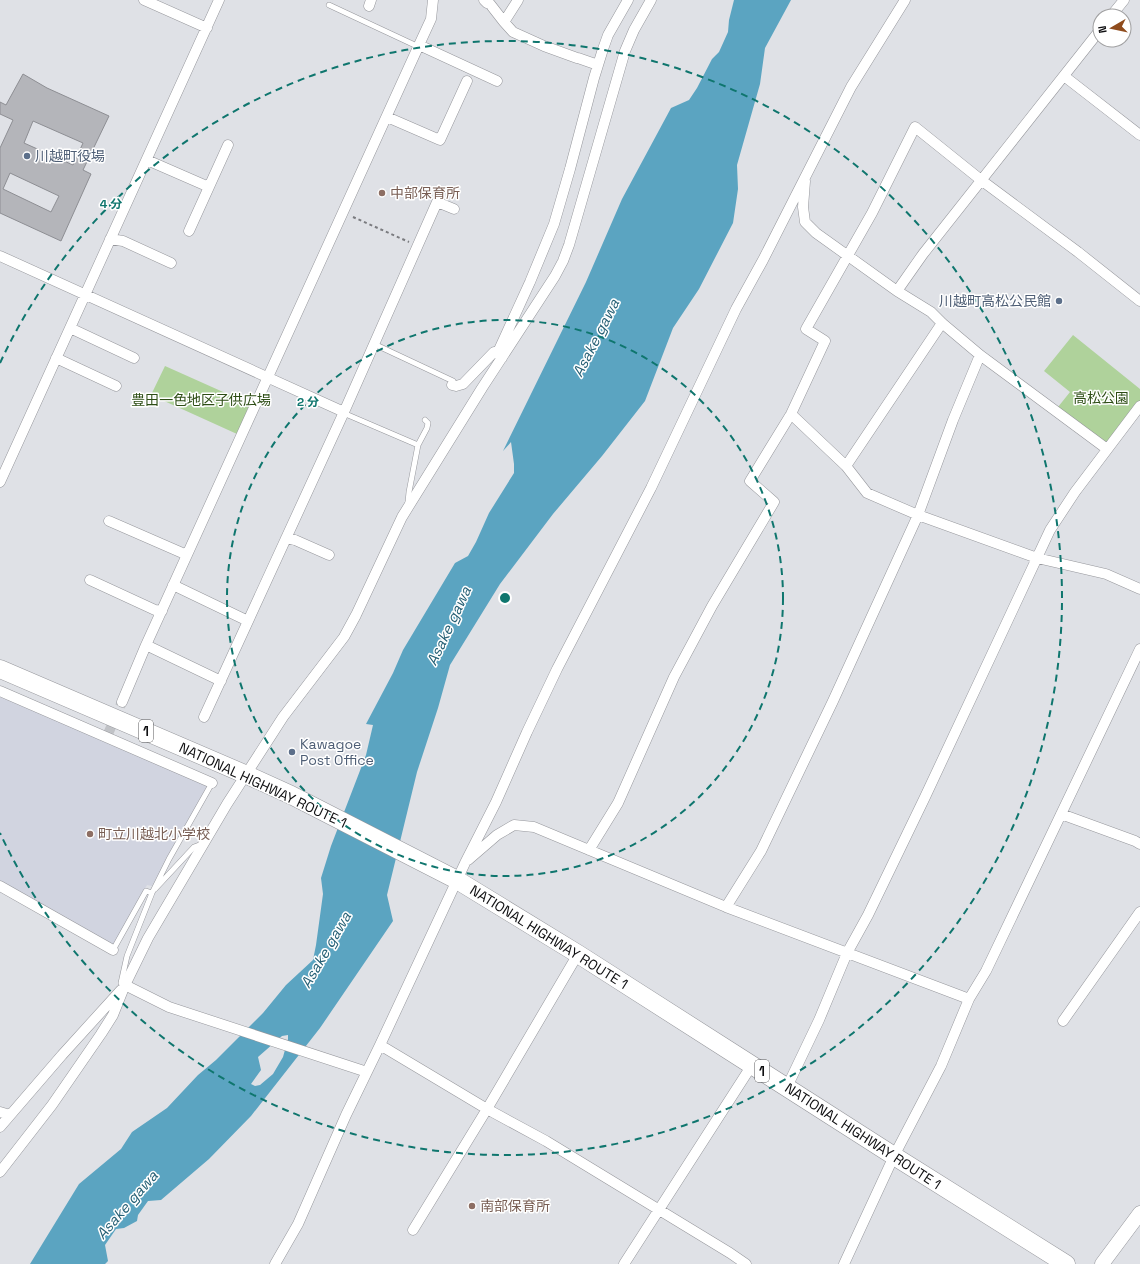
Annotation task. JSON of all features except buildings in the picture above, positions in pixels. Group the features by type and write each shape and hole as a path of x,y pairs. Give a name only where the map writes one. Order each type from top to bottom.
{"highway":[{"name":"NATIONAL HIGHWAY ROUTE 1","path":"0,669 291,795 457,880 578,954 1066,1264"}],"street":[{"path":"144,0 207,28"},
{"path":"0,482 220,0"},
{"path":"122,702 173,585 431,19 433,0"},
{"path":"484,0 490,4 513,32 544,46 598,65"},
{"path":"504,22 518,0"},
{"path":"500,355 554,224 598,65 608,35 628,0"},
{"path":"0,1172 52,1105 87,1056 113,1015 148,938 227,804 287,711 344,637 356,615 402,517 482,388 500,355 555,276 563,261 625,51 650,0"},
{"path":"275,1264 298,1224 346,1115 464,863 496,802 557,669 651,488 736,309 763,260 851,87 906,0"},
{"path":"1118,8 1124,0"},
{"path":"897,290 923,254 1092,40"},
{"path":"419,46 497,82"},
{"path":"1064,76 1140,135"},
{"path":"387,117 440,140 467,81"},
{"path":"589,850 618,803 674,677 712,606 774,502 750,481 791,414 825,341 806,330 872,213 915,127 981,180 1078,252 1140,301"},
{"path":"189,231 228,145"},
{"path":"147,160 209,187"},
{"path":"806,173 803,207 805,222 816,233 931,312 980,355 1107,449"},
{"path":"204,717 344,412 437,202 454,209"},
{"path":"110,239 123,241 171,263"},
{"path":"0,256 344,412"},
{"path":"846,466 942,323"},
{"path":"70,328 134,358"},
{"path":"453,383 456,386 463,384 494,352 500,355"},
{"path":"726,907 761,851 833,701 918,515 980,355"},
{"path":"56,358 116,386"},
{"path":"786,1087 819,1020 847,953 868,915 922,804 1050,530 1075,492 1140,406"},
{"path":"791,414 846,466 867,493 918,515 1037,558 1106,574 1140,589"},
{"path":"109,521 187,555"},
{"path":"286,538 295,540 329,555"},
{"path":"90,580 156,610 162,611"},
{"path":"173,585 248,621"},
{"path":"146,645 221,681"},
{"path":"844,1264 894,1156 941,1066 969,999 986,971 1140,649"},
{"path":"0,691 107,735 212,783"},
{"path":"1061,814 1140,844"},
{"path":"464,863 497,835 514,825 534,826 726,907 969,999"},
{"path":"0,886 113,950"},
{"path":"1063,1021 1140,912"},
{"path":"413,1230 487,1109 578,954"},
{"path":"125,986 169,1007 367,1072"},
{"path":"0,1127 5,1113 125,986"},
{"path":"380,1045 487,1109 546,1141 746,1264"},
{"path":"624,1264 658,1210 675,1187 752,1065"},
{"path":"1102,1264 1140,1213"}],"lane":[{"path":"329,5 419,46"},
{"path":"374,344 453,383"},
{"path":"344,412 418,445"},
{"path":"408,507 408,492 418,445 427,428 428,423 426,420"},
{"path":"125,986 121,983 127,956 152,893 169,859 212,783"},
{"path":"152,893 194,847 205,842"},
{"path":"113,950 146,891 152,893"}],"path":[{"path":"342,212 418,247"}],"shaded area":[{"name":"町立川越北小学校","path":"0,697 53,718 113,746 114,743 208,785 152,886 147,885 114,947 0,882"}],"green space":[{"name":"高松公園","path":"1073,335 1140,389 1140,401 1106,444 1058,407 1070,392 1044,371"},
{"name":"豊田一色地区子供広場","path":"165,366 250,404 237,434 151,395"}],"water":[{"name":"Asake gawa","path":"734,0 791,0 765,48 760,84 737,165 738,189 733,223 699,289 673,328 645,401 602,456 553,514 500,584 450,665 438,708 417,772 387,895 393,921 320,1028 251,1116 209,1159 161,1200 148,1201 138,1215 137,1221 124,1228 116,1229 105,1245 108,1261 105,1264 30,1264 79,1184 121,1149 132,1132 167,1108 198,1075 216,1060 263,1013 286,985 313,960 323,894 321,878 331,846 366,755 373,725 366,724 393,673 403,650 455,563 468,556 489,513 514,473 511,442 503,451 586,282 622,199 671,108 689,100 712,59 719,52 728,32 729,20","holes":["288,1035 283,1057 273,1074 260,1085 255,1086 251,1084 261,1070 258,1057 282,1036"]}],"tunnel":[{"path":"108,734 122,702"}],"place":[{"name":"川越町役場","path":"27,156"},
{"name":"中部保育所","path":"382,193"},
{"name":"川越町高松公民館","path":"1059,301"},
{"name":"Kawagoe Post Office","path":"292,752"},
{"name":"町立川越北小学校","path":"90,834"},
{"name":"南部保育所","path":"472,1206"}]}
